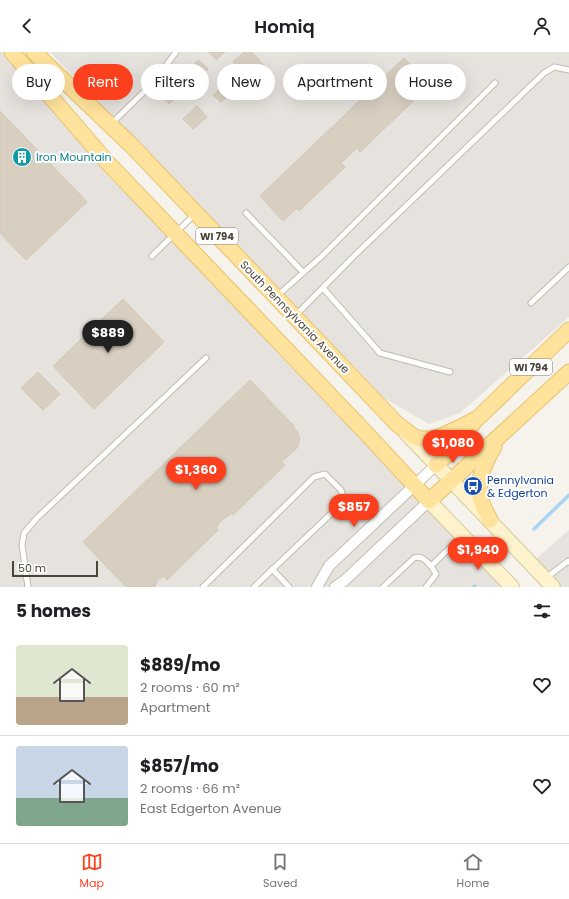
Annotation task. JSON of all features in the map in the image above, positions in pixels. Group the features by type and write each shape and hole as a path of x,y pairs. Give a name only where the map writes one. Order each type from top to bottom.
{"main road":[{"name":"WI 794","path":"12,52 108,162 362,428 429,501 569,372"},
{"name":"South Pennsylvania Avenue","path":"34,52 110,125 196,213 549,583"},
{"name":"WI 794","path":"397,424 413,436 420,439 430,439 452,432 478,418 569,330"},
{"path":"436,465 456,446 478,418"},
{"path":"490,520 480,499 480,481 485,461 503,432"},
{"path":"429,501 512,587"}],"street":[{"path":"317,587 329,566 436,465"},
{"path":"335,587 346,583 429,501"}],"lane":[{"path":"110,125 154,82 176,52"},
{"path":"295,316 355,255 544,73 554,67 569,70"},
{"path":"276,297 322,256 495,83"},
{"path":"152,256 196,213"},
{"path":"246,213 304,272"},
{"path":"531,303 569,267"},
{"path":"323,288 380,353 450,372"},
{"path":"28,587 22,545 24,534 36,518 206,358"},
{"path":"203,587 314,477 325,474 341,490 343,496 340,503 336,509 254,587"},
{"path":"431,566 463,536"},
{"path":"383,587 418,556 423,558 436,574 426,587"},
{"path":"549,583 569,561"},
{"path":"272,569 289,587"}],"shaded area":[{"path":"0,52 12,52 23,64 12,64 12,100 57,100 512,587 0,587"},
{"path":"50,52 569,52 569,317 460,413 429,424 385,399 96,100 133,100 133,64 73,64 73,76 65,68 65,64 62,64"},
{"path":"569,530 569,587 562,587 536,559"}],"building":[{"path":"209,52 225,52 216,60"},
{"path":"244,52 252,52 263,64 235,64 233,62"},
{"path":"404,58 410,64 398,64"},
{"path":"198,60 202,64 194,64"},
{"path":"395,67 395,100 414,100 360,152 357,148 341,163 345,167 299,211 297,208 283,221 260,196 360,100 387,100 387,74"},
{"path":"217,92 217,98 213,95"},
{"path":"165,100 173,100 169,104"},
{"path":"197,106 207,117 193,129 183,119"},
{"name":"Iron Mountain","path":"0,111 87,202 26,260 0,233"},
{"path":"123,299 164,342 94,409 53,366"},
{"path":"38,372 60,394 43,410 21,388"},
{"path":"250,380 294,426 293,427 297,431 300,439 297,448 281,462 285,465 233,515 232,513 221,521 216,527 218,530 167,580 163,576 157,581 155,587 126,587 83,542"}],"waterway":[{"path":"534,529 569,495"}],"place":[{"name":"Iron Mountain","path":"22,157"},
{"name":"Pennylvania & Edgerton","path":"473,486"}]}
